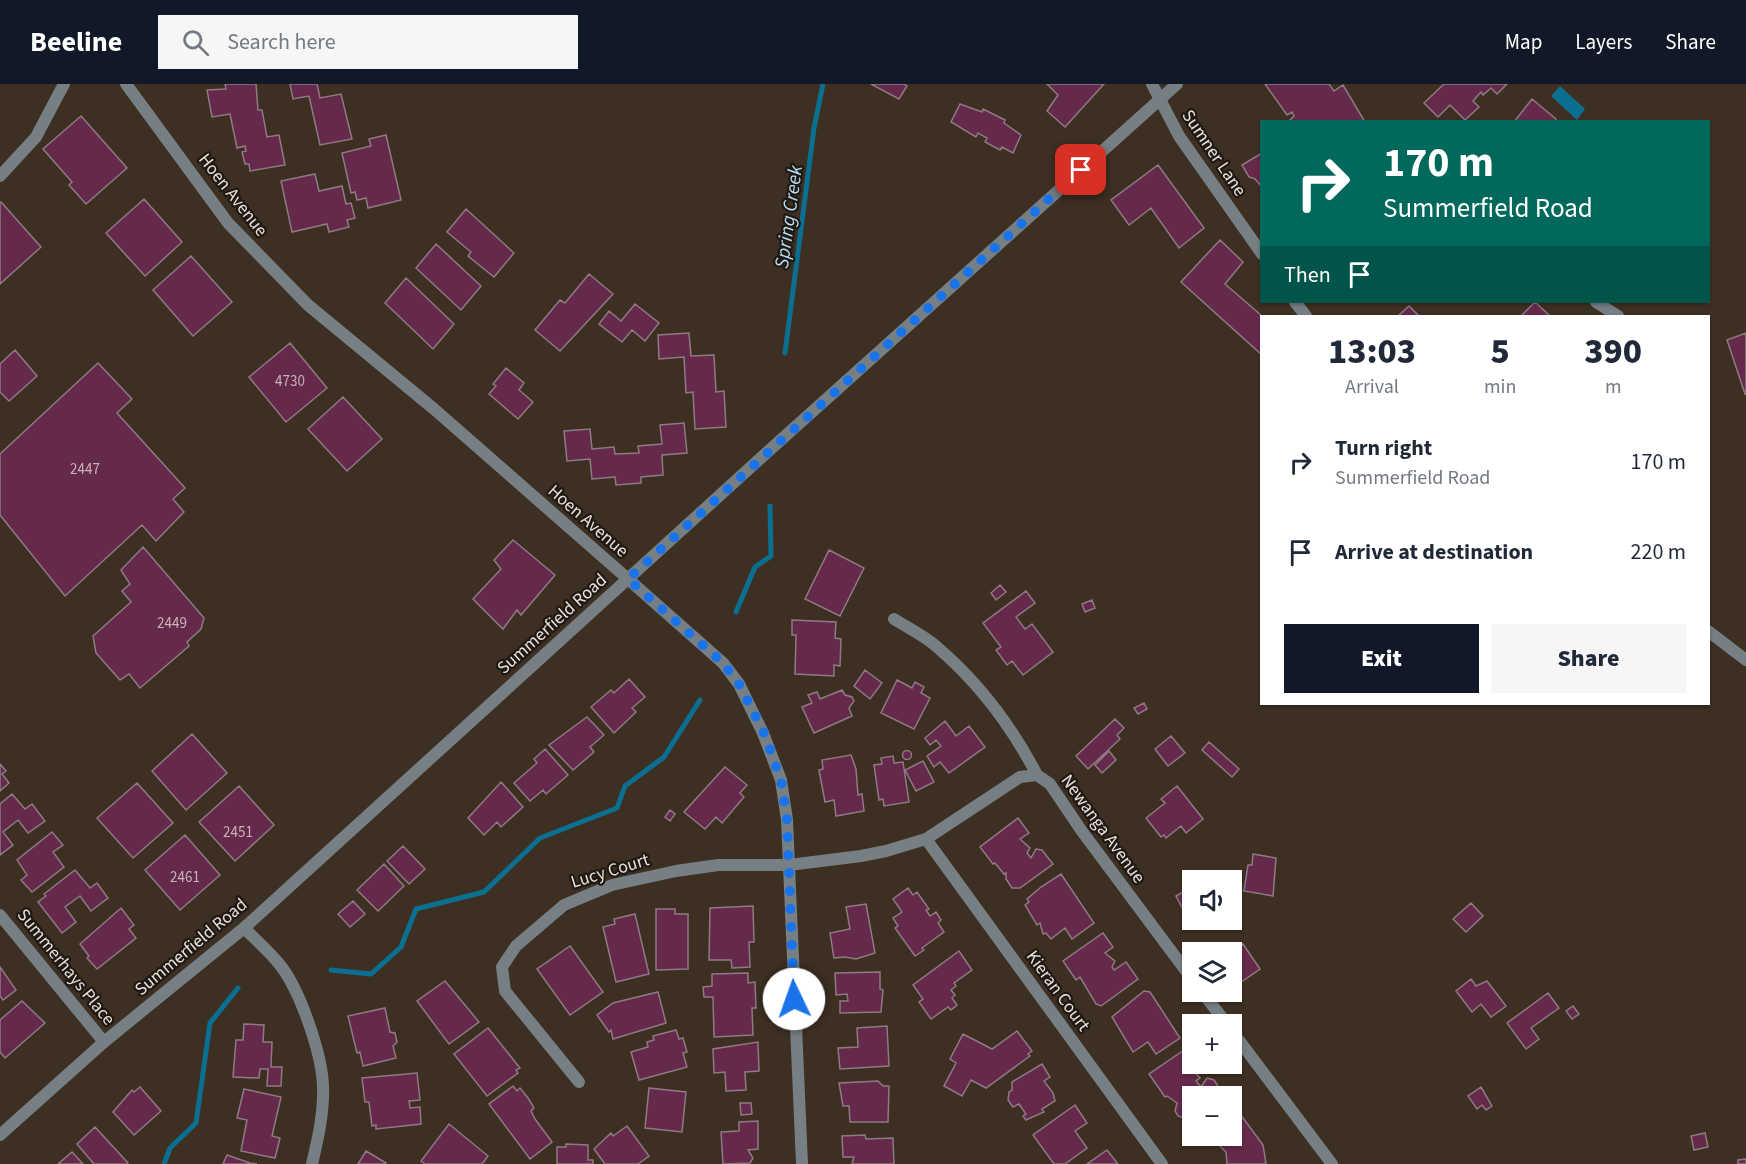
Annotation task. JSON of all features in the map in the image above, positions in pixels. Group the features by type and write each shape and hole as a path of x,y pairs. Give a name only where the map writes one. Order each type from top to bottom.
{"street":[{"path":"0,176 36,136 64,84"},
{"name":"Hoen Avenue","path":"126,84 228,223 300,297 434,409 628,579 723,663 739,684 764,733 781,780 787,820 802,1164"},
{"name":"Sumner Lane","path":"1152,84 1179,136 1260,251"},
{"name":"Summerfield Road","path":"0,1135 104,1042 244,928 1177,84"},
{"path":"1296,303 1305,315"},
{"path":"1598,303 1616,315"},
{"path":"894,619 936,646 971,680 1022,746 1037,775"},
{"path":"1710,633 1746,660"},
{"name":"Newanga Avenue","path":"789,865 861,856 926,839 1020,777 1037,775 1050,784 1081,830 1182,966"},
{"name":"Kieran Court","path":"926,839 1161,1164"},
{"name":"Lucy Court","path":"579,1082 505,990 502,967 516,946 564,905 612,885 718,865 789,865"},
{"name":"Summerhays Place","path":"0,915 104,1042"},
{"path":"244,928 281,965 302,1006 314,1041 323,1086 319,1137 312,1164"},
{"path":"1210,1002 1219,1014"},
{"path":"1242,1044 1332,1164"}],"water":[{"path":"1560,86 1585,109 1577,120 1551,96"}],"building":[{"path":"225,84 256,84 258,110 262,110 267,137 279,135 285,165 250,171 249,164 245,164 242,152 246,151 245,146 237,148 230,114 212,117 207,90 226,89"},
{"path":"290,84 317,84 320,98 341,94 352,139 320,145 309,96 293,99"},
{"path":"871,84 904,84 907,86 899,99"},
{"path":"1047,84 1104,84 1065,127 1047,111 1058,95"},
{"path":"1265,84 1329,84 1334,91 1343,85 1364,120 1290,120 1294,116 1292,112 1287,115"},
{"path":"1444,84 1507,84 1497,94 1491,88 1483,95 1481,92 1473,101 1479,107 1465,120 1450,105 1438,117 1424,103"},
{"path":"1532,99 1556,119 1556,120 1516,120"},
{"path":"960,104 982,112 983,109 1005,120 1004,123 1021,135 1013,153 1002,147 1000,150 985,142 987,138 978,133 976,137 951,122"},
{"path":"81,116 127,168 86,204 69,185 72,182 43,149"},
{"path":"386,135 401,200 368,208 366,198 357,200 355,192 351,193 342,153 371,146 369,139"},
{"path":"1260,154 1260,185 1255,179 1249,177 1242,165"},
{"path":"1158,165 1204,228 1179,248 1151,208 1129,225 1111,200"},
{"path":"315,174 319,191 342,186 346,204 351,203 355,218 347,220 349,227 329,232 327,224 292,232 281,181"},
{"path":"144,199 182,242 145,276 106,233"},
{"path":"0,203 41,247 0,284"},
{"path":"466,209 514,253 494,277 468,256 471,252 447,232"},
{"path":"1220,240 1243,262 1225,284 1261,315 1260,353 1181,282"},
{"path":"436,244 481,286 461,310 416,268"},
{"path":"191,256 232,302 193,336 153,290"},
{"path":"589,274 613,294 560,351 535,330 560,300 565,303"},
{"path":"406,278 454,324 433,349 385,303"},
{"path":"1536,303 1549,315 1522,315"},
{"path":"635,304 659,323 645,341 632,330 622,342 599,324 609,311 621,321"},
{"path":"1409,306 1418,315 1399,315"},
{"path":"689,333 691,356 714,355 716,392 724,391 726,427 695,429 693,392 686,393 684,357 659,359 658,335"},
{"path":"1746,333 1746,394 1745,394 1727,340"},
{"path":"290,343 327,388 286,422 249,377"},
{"path":"15,350 37,376 9,401 0,392 0,364"},
{"path":"98,363 132,399 117,413 185,488 173,499 184,512 156,541 142,525 65,596 0,515 0,454"},
{"path":"506,368 524,383 519,390 533,402 518,419 489,394 496,386 493,384"},
{"path":"343,397 382,439 347,471 308,429"},
{"path":"684,423 687,453 662,455 663,475 641,477 641,483 616,485 615,477 592,479 590,459 567,461 564,431 590,429 592,449 614,447 615,454 639,453 638,446 662,444 660,425"},
{"path":"513,540 555,575 521,615 517,610 503,629 473,599 501,569 494,560"},
{"path":"143,547 204,618 201,629 187,642 189,646 140,688 129,674 120,680 96,653 93,636 131,602 122,591 130,584 121,570"},
{"path":"829,550 864,568 840,616 805,599"},
{"path":"1000,585 1006,592 996,600 991,593"},
{"path":"1026,591 1035,603 1016,617 1025,629 1032,624 1053,652 1023,675 1012,661 1007,665 996,650 1001,647 983,623"},
{"path":"1092,600 1095,608 1085,612 1082,604"},
{"path":"792,620 836,622 835,638 841,639 840,666 834,665 834,676 795,674 796,635 792,635"},
{"path":"865,670 882,683 870,699 854,686"},
{"path":"629,679 645,697 632,708 636,712 614,733 591,707 611,690 614,693"},
{"path":"897,680 912,688 915,682 924,687 921,693 930,698 914,729 881,713"},
{"path":"842,690 854,701 849,708 852,716 814,733 802,707 812,703 808,695 817,692 820,699"},
{"path":"1144,703 1147,709 1138,714 1134,708"},
{"path":"587,717 604,735 590,747 594,752 573,770 549,745"},
{"path":"1115,719 1124,728 1117,735 1120,739 1088,769 1076,756"},
{"path":"945,721 956,736 969,726 985,747 949,773 940,762 934,767 927,756 941,746 936,740 930,745 925,738"},
{"path":"192,734 227,773 186,810 152,771"},
{"path":"1171,736 1185,753 1168,766 1155,749"},
{"path":"1209,742 1239,769 1232,777 1202,750"},
{"path":"545,749 568,775 546,794 543,790 530,801 514,783 537,763 534,759"},
{"path":"907,751 911,755 907,759 903,755"},
{"path":"1109,751 1116,760 1102,773 1095,765"},
{"path":"851,755 856,769 858,795 862,794 864,811 836,816 834,800 825,802 819,770 823,769 822,760"},
{"path":"893,756 894,763 903,762 909,802 884,806 883,799 879,800 874,765 882,764 881,758"},
{"path":"923,761 934,782 916,791 905,770"},
{"path":"0,764 6,771 2,774 9,783 0,791"},
{"path":"725,767 747,785 740,793 744,797 722,823 716,817 705,829 684,812"},
{"path":"501,782 523,807 501,827 497,822 484,835 468,818"},
{"path":"137,783 173,823 133,858 97,818"},
{"path":"239,786 274,825 235,861 199,822"},
{"path":"1177,786 1203,819 1186,833 1181,826 1166,838 1164,835 1161,837 1146,818 1165,803 1161,799"},
{"path":"12,794 25,809 32,804 45,821 28,833 18,820 3,832 13,845 0,855 0,804"},
{"path":"670,810 675,814 670,821 665,817"},
{"path":"1018,818 1029,833 1020,839 1030,848 1027,853 1031,858 1036,849 1042,850 1053,864 1020,888 1012,888 1006,879 1006,873 1004,874 995,863 993,864 980,847"},
{"path":"52,832 63,845 53,852 64,867 32,892 21,880 27,875 17,860"},
{"path":"185,835 220,875 180,910 145,870"},
{"path":"403,846 425,869 409,884 387,861"},
{"path":"1253,854 1276,858 1273,896 1244,891 1248,865 1252,865"},
{"path":"384,864 404,886 378,911 357,890"},
{"path":"75,870 90,888 97,883 108,898 91,911 80,896 65,907 76,922 62,933 38,902 46,896 44,894"},
{"path":"1061,874 1094,923 1072,939 1065,928 1051,939 1046,933 1043,934 1040,923 1037,925 1025,905 1029,902 1027,899"},
{"path":"908,888 913,895 917,892 929,909 926,910 930,916 936,912 941,920 938,923 944,932 915,956 895,928 898,926 893,918 902,912 893,899"},
{"path":"1182,893 1182,907 1176,896"},
{"path":"353,901 365,914 350,927 338,914"},
{"path":"1471,903 1483,916 1466,932 1453,919"},
{"path":"866,904 875,953 856,959 834,958 830,933 850,929 846,907"},
{"path":"753,906 754,942 749,942 750,967 732,968 731,960 709,960 710,908"},
{"path":"121,908 134,925 129,929 136,938 97,969 87,958 89,956 80,944"},
{"path":"656,909 675,909 675,914 688,914 688,969 656,970"},
{"path":"635,914 649,974 616,982 603,927 615,924 614,919"},
{"path":"1103,933 1113,947 1105,953 1115,961 1112,967 1114,970 1126,962 1138,979 1101,1006 1096,1004 1080,977 1076,980 1063,961"},
{"path":"1242,945 1260,969 1242,982"},
{"path":"570,946 603,992 570,1015 537,969"},
{"path":"959,951 972,970 954,983 956,986 951,990 955,995 952,998 957,1005 951,1010 948,1007 931,1019 919,1002 923,999 913,985"},
{"path":"0,967 16,990 3,1000 0,996"},
{"path":"880,972 880,989 883,990 881,1012 840,1013 840,1001 848,1001 847,994 836,995 835,973"},
{"path":"748,973 748,983 755,982 756,1008 752,1008 753,1035 714,1037 713,997 704,997 703,987 712,986 712,974"},
{"path":"1471,979 1476,986 1487,981 1506,1006 1491,1017 1481,1004 1472,1012 1456,991"},
{"path":"445,981 479,1022 449,1044 417,1001"},
{"path":"1144,991 1150,992 1180,1038 1156,1054 1148,1042 1133,1052 1112,1017"},
{"path":"658,992 666,1023 613,1039 611,1030 609,1032 597,1015 613,1003"},
{"path":"1548,993 1559,1008 1531,1028 1539,1039 1526,1049 1507,1023"},
{"path":"22,1001 45,1023 5,1058 0,1052 0,1020"},
{"path":"1573,1006 1579,1014 1572,1019 1566,1011"},
{"path":"385,1008 390,1032 395,1033 397,1042 393,1046 396,1058 363,1066 360,1052 357,1053 348,1016"},
{"path":"244,1024 264,1025 263,1042 272,1042 271,1067 282,1067 281,1086 267,1086 268,1069 260,1069 259,1078 233,1077 236,1040 243,1040"},
{"path":"887,1026 889,1066 840,1069 838,1048 858,1047 857,1028"},
{"path":"488,1028 520,1068 516,1070 518,1073 487,1096 454,1054"},
{"path":"676,1030 679,1039 683,1038 687,1052 683,1053 687,1067 639,1080 631,1052 648,1047 647,1042 654,1040 653,1036"},
{"path":"1017,1031 1032,1051 1028,1054 1030,1056 986,1088 971,1080 962,1096 944,1086 956,1063 950,1059 963,1034 992,1049"},
{"path":"758,1042 759,1071 745,1072 746,1090 726,1091 725,1072 714,1073 713,1049"},
{"path":"1182,1051 1182,1074 1196,1074 1200,1078 1196,1081 1200,1086 1182,1086 1182,1117 1175,1111 1177,1103 1165,1097 1149,1074"},
{"path":"1042,1064 1050,1077 1044,1081 1053,1093 1055,1101 1042,1109 1044,1112 1026,1120 1023,1116 1026,1114 1019,1104 1013,1107 1008,1100 1009,1092 1012,1090 1012,1082"},
{"path":"417,1073 420,1100 409,1101 410,1108 420,1107 421,1124 376,1129 376,1125 372,1126 369,1102 365,1102 362,1078"},
{"path":"1207,1078 1214,1080 1218,1086 1202,1086"},
{"path":"878,1081 883,1086 889,1086 888,1122 850,1122 849,1106 843,1106 839,1083"},
{"path":"513,1086 517,1091 520,1088 528,1098 534,1108 531,1111 535,1119 552,1142 530,1159 489,1104"},
{"path":"140,1087 161,1111 134,1135 113,1112 132,1090 134,1092"},
{"path":"1481,1087 1492,1106 1486,1110 1482,1105 1477,1109 1468,1096"},
{"path":"649,1088 686,1092 682,1132 645,1128"},
{"path":"244,1089 281,1097 272,1136 280,1138 275,1158 241,1151 247,1120 237,1118"},
{"path":"740,1103 751,1103 752,1114 741,1115"},
{"path":"1075,1105 1087,1123 1075,1131 1087,1148 1065,1164 1054,1164 1033,1135"},
{"path":"1242,1117 1263,1145 1266,1164 1227,1164 1226,1152 1220,1146 1242,1146"},
{"path":"758,1121 758,1149 748,1150 753,1158 750,1163 723,1164 721,1132 739,1131 739,1122"},
{"path":"449,1124 488,1156 482,1164 425,1164 421,1161"},
{"path":"627,1126 649,1156 638,1164 605,1164 594,1149 611,1133 613,1136"},
{"path":"95,1127 127,1164 94,1164 77,1144"},
{"path":"1705,1133 1708,1147 1694,1150 1691,1136"},
{"path":"865,1135 866,1139 893,1138 894,1164 852,1164 854,1157 843,1157 842,1136"},
{"path":"566,1144 588,1145 588,1160 593,1160 593,1164 557,1164 557,1147 566,1147"},
{"path":"1107,1150 1118,1164 1087,1164"},
{"path":"366,1151 386,1163 386,1164 358,1164"},
{"path":"72,1152 83,1164 58,1164"},
{"path":"227,1155 250,1163 257,1164 223,1164"},
{"path":"1746,1159 1746,1164 1738,1164 1738,1160"}],"waterway":[{"name":"Spring Creek","path":"785,353 814,128 823,84"},
{"name":"Spring Creek","path":"736,612 755,567 771,556 770,506"},
{"name":"Spring Creek","path":"331,970 371,974 401,947 416,909 484,892 540,838 617,808 625,786 664,757 700,700"},
{"name":"Spring Creek","path":"164,1164 170,1148 196,1123 210,1023 238,988"}],"route":[{"path":"794,999 787,820 781,780 764,733 739,684 723,663 628,579 1081,170"}]}
